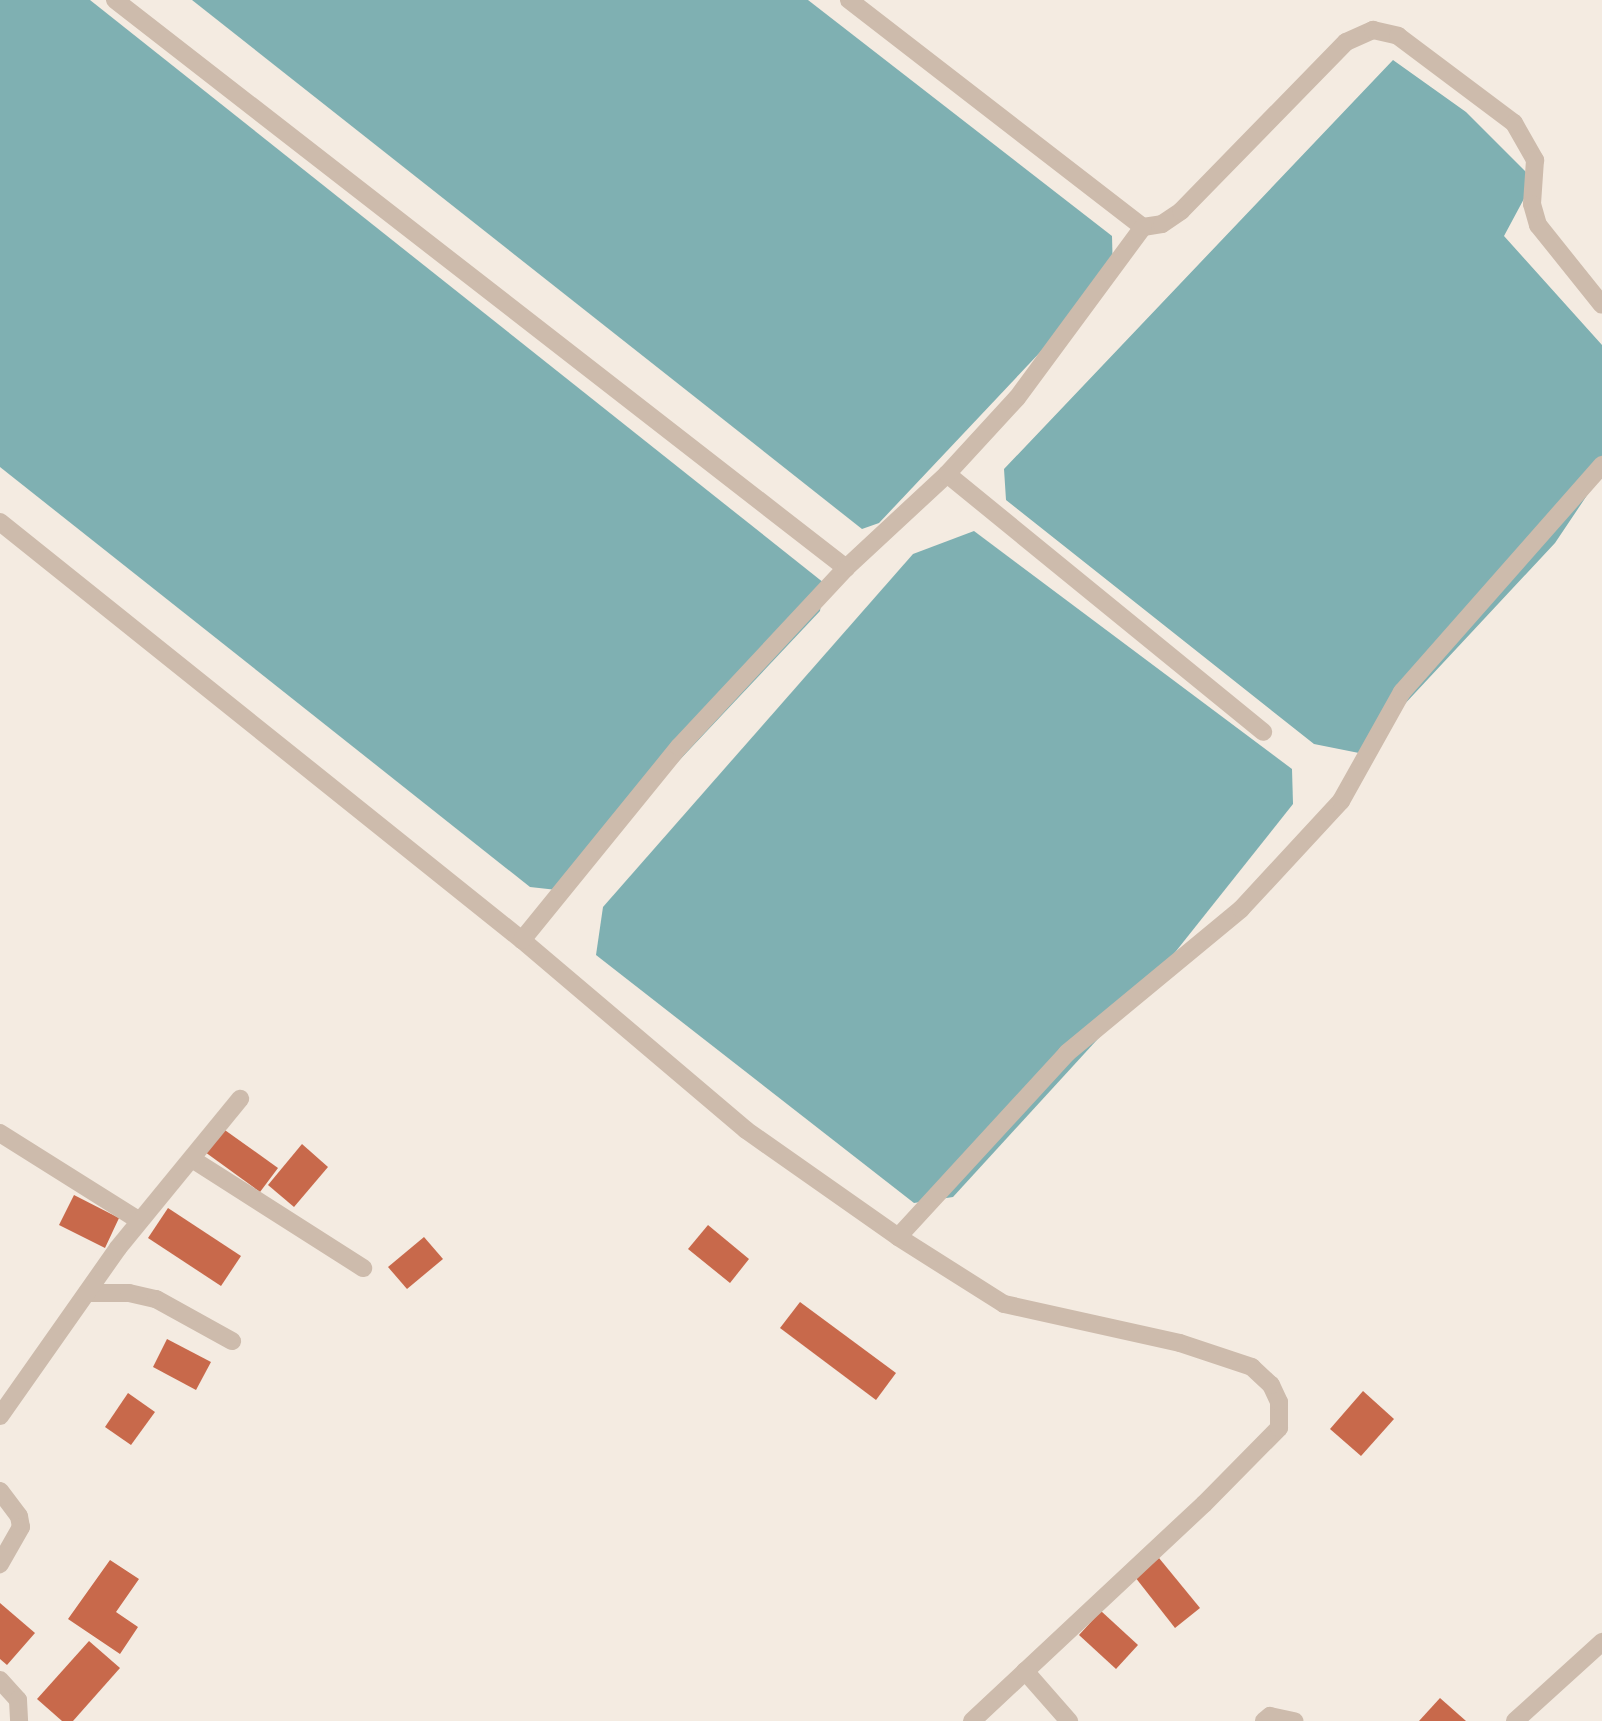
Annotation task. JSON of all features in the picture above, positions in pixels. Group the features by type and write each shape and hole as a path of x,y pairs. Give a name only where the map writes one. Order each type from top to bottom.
{"street":[{"path":"115,0 846,568"},
{"path":"849,0 1143,228"},
{"path":"522,940 679,747 846,568 947,474 1017,398 1143,228 1161,224 1181,211 1346,42 1373,30 1398,36 1514,122 1535,160 1532,204 1538,225 1602,305"},
{"path":"898,1237 1067,1053 1241,909 1341,801 1402,692 1602,465"},
{"path":"947,474 1263,732"},
{"path":"0,522 522,940 746,1130 898,1237 1004,1304 1180,1343 1252,1367 1271,1385 1279,1402 1279,1427 972,1721"},
{"path":"0,1416 140,1221 240,1099"},
{"path":"0,1133 140,1221"},
{"path":"192,1159 363,1268"},
{"path":"88,1293 129,1293 156,1299 232,1340"},
{"path":"0,1491 19,1516 21,1527 0,1564"},
{"path":"1515,1721 1602,1642"},
{"path":"1026,1671 1069,1721"},
{"path":"0,1679 18,1700 19,1721"},
{"path":"1264,1721 1270,1716 1294,1721"}],"water":[{"path":"0,0 90,0 824,583 820,611 557,890 530,887 0,467"},
{"path":"192,0 808,0 1112,236 1113,275 879,523 862,529"},
{"path":"1393,60 1466,112 1534,180 1504,236 1602,345 1602,473 1555,543 1359,753 1314,744 1006,500 1004,469"},
{"path":"974,531 1292,769 1293,804 1161,970 953,1197 914,1203 596,955 603,907 913,554"}],"building":[{"path":"222,1128 278,1168 260,1192 205,1152"},
{"path":"302,1144 328,1167 294,1207 268,1185"},
{"path":"74,1195 119,1218 105,1248 59,1225"},
{"path":"168,1208 241,1256 221,1286 148,1238"},
{"path":"708,1225 749,1259 730,1283 688,1249"},
{"path":"424,1237 443,1259 407,1289 388,1267"},
{"path":"800,1302 896,1373 876,1400 780,1328"},
{"path":"167,1339 211,1362 196,1390 153,1367"},
{"path":"1363,1391 1394,1419 1361,1456 1330,1429"},
{"path":"128,1393 155,1412 131,1445 105,1427"},
{"path":"1159,1558 1200,1608 1175,1628 1135,1577"},
{"path":"110,1560 139,1579 116,1612 138,1627 120,1654 68,1619"},
{"path":"0,1603 35,1633 7,1665 0,1659"},
{"path":"1101,1611 1138,1645 1116,1669 1079,1635"},
{"path":"89,1641 120,1668 73,1721 62,1721 37,1699"},
{"path":"1440,1698 1466,1721 1419,1721"}]}
